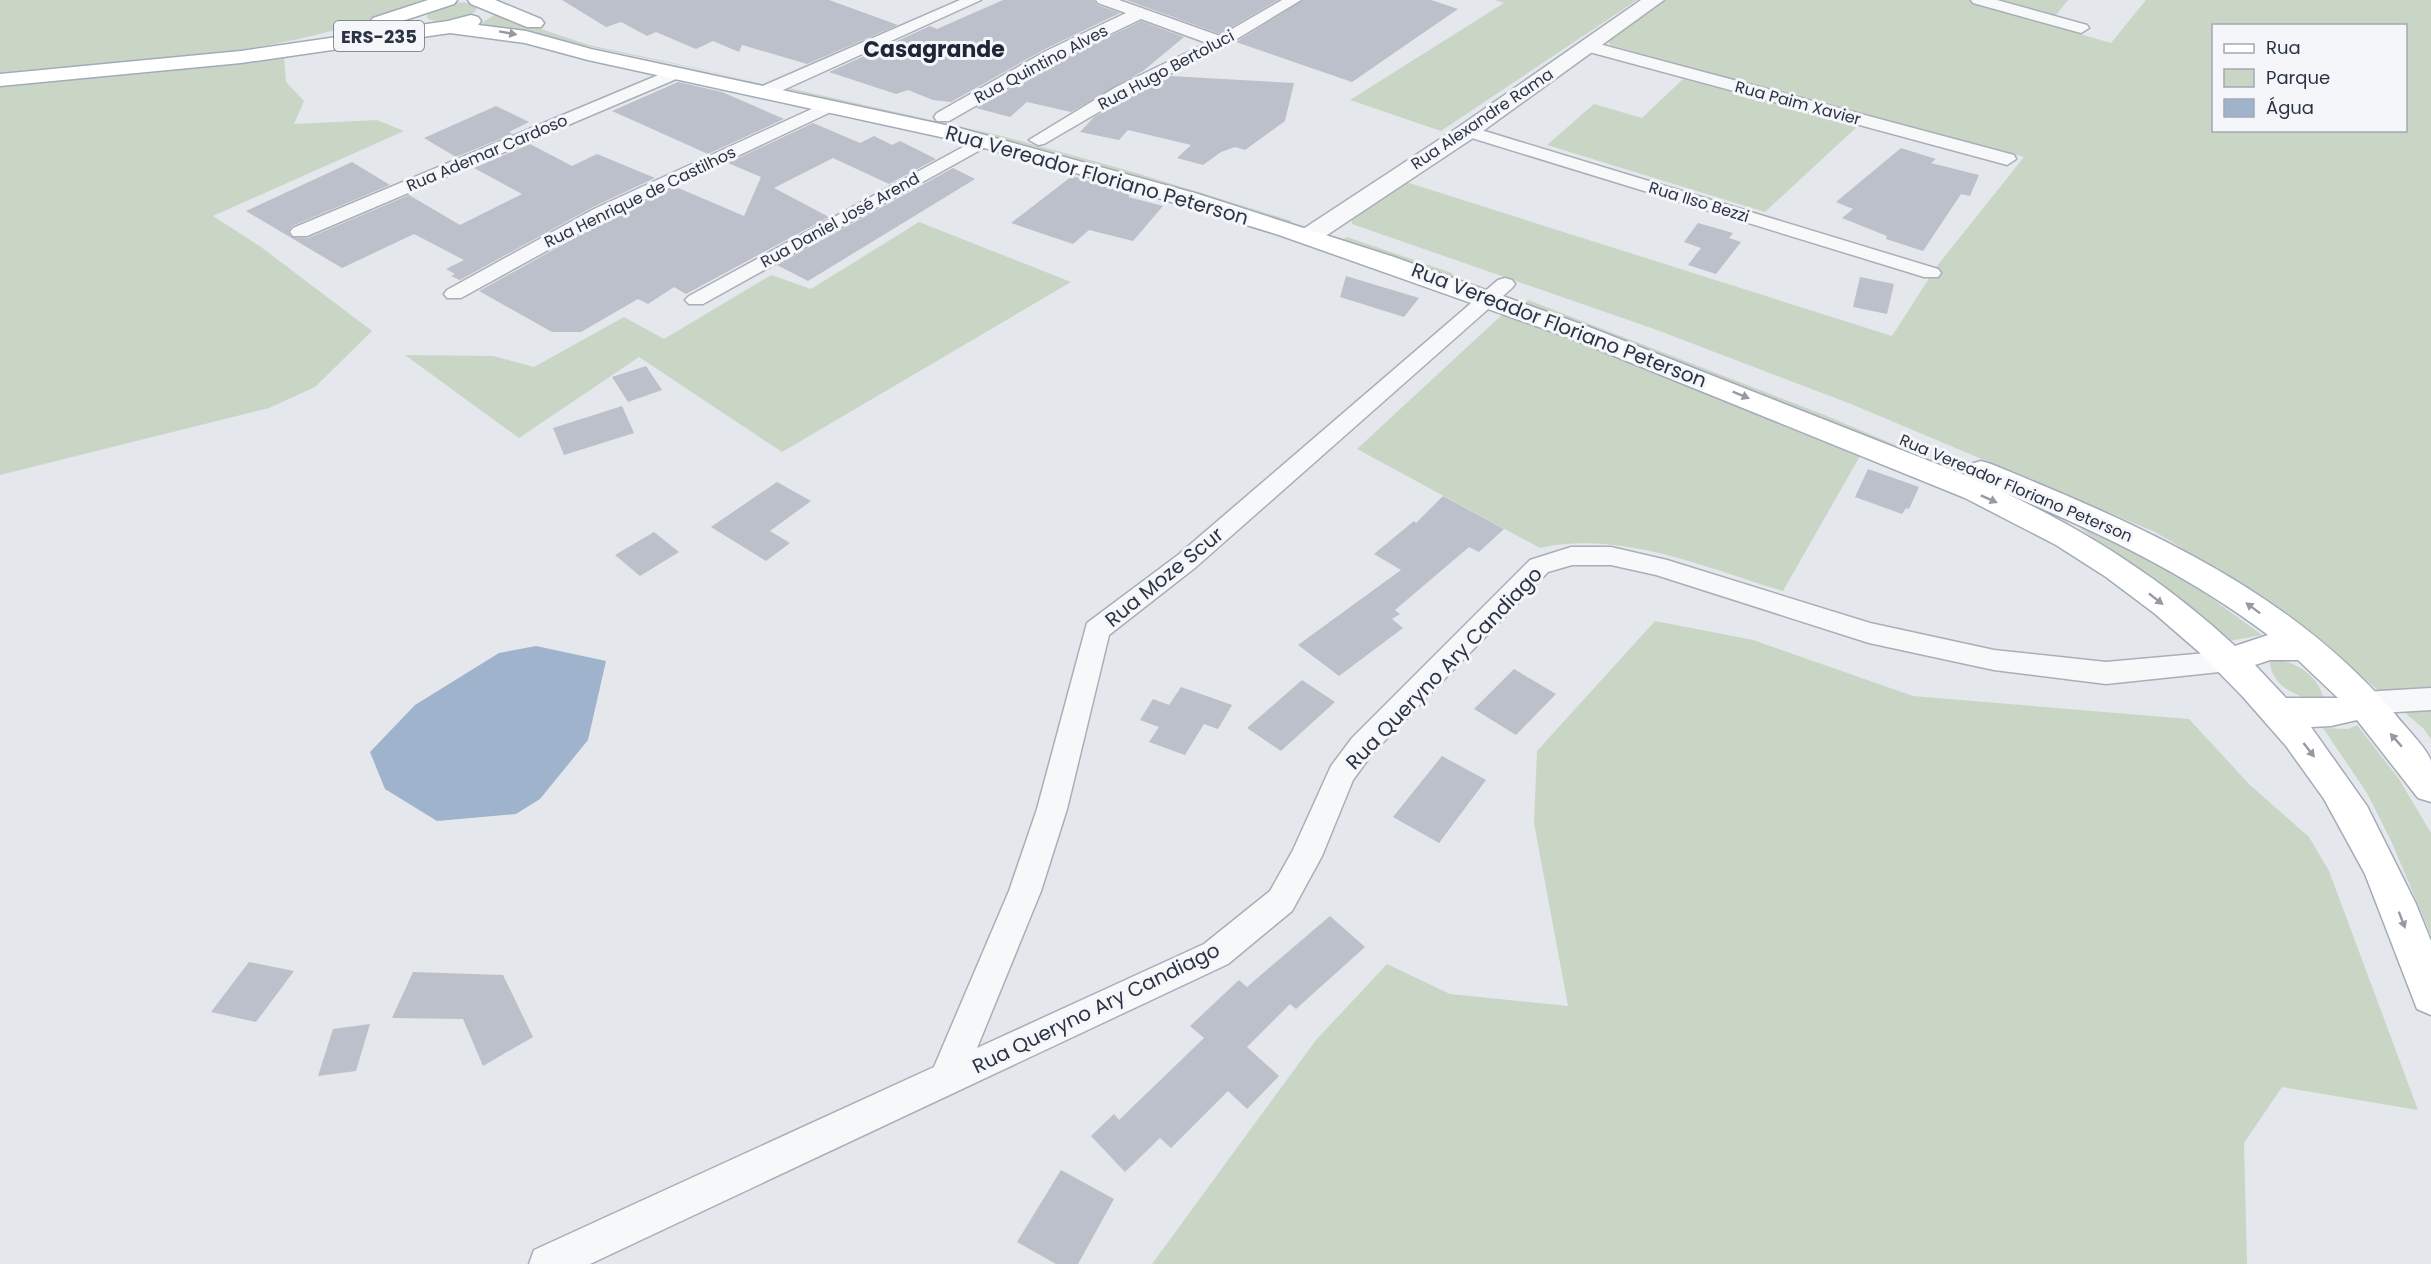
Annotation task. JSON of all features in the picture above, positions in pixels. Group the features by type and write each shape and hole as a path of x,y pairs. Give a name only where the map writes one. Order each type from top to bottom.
{"main road":[{"name":"ERS-235","path":"241,57 337,35 447,0"},
{"name":"ERS-235","path":"0,80 241,57 443,28 475,20 494,3"},
{"name":"Rua Vereador Floriano Peterson","path":"494,3 593,42 774,86 829,106 985,140 1317,231"},
{"path":"417,9 414,16 416,20 443,28"},
{"name":"Rua Vereador Floriano Peterson","path":"443,28 526,37 675,73 774,86 943,117 1038,140 1741,373 2090,516 2174,558 2230,590 2304,648 2363,703 2409,755 2431,787"},
{"name":"Rua Vereador Floriano Peterson","path":"1497,291 1672,367 1936,475 2037,520 2118,569 2229,661 2277,710 2319,764 2358,822 2385,875 2431,996"},
{"path":"2229,661 2268,647 2304,648"},
{"path":"2277,710 2310,714 2345,713 2363,703"}],"street":[{"path":"774,86 973,0"},
{"path":"1104,0 1221,42"},
{"name":"Rua Hugo Bertoluci","path":"1038,140 1122,91 1221,42 1293,0"},
{"name":"Rua Alexandre Rama","path":"1317,231 1468,131 1653,0"},
{"path":"1979,0 2081,28"},
{"name":"Rua Quintino Alves","path":"943,117 1052,55 1140,13"},
{"name":"Rua Paim Xavier","path":"1588,46 2007,159"},
{"name":"Rua Ademar Cardoso","path":"300,232 675,73"},
{"name":"Rua Henrique de Castilhos","path":"454,294 601,213 829,106"},
{"name":"Rua Ilso Bezzi","path":"1468,131 1931,273"},
{"name":"Rua Daniel José Arend","path":"696,300 985,140"},
{"name":"Rua Moze Scur","path":"948,1076 1025,891 1052,810 1097,630 1187,561 1497,291"},
{"name":"Rua Queryno Ary Candiago","path":"548,1264 948,1076 987,1062 1216,954 1281,900 1306,855 1341,774 1362,746 1539,566 1571,556 1611,556 1658,566 1869,633 1994,660 2106,673 2229,661"},
{"path":"2363,703 2431,699"}],"green space":[{"path":"0,0 423,0 372,19 321,34 268,45 161,60 0,74"},
{"path":"1495,0 1637,0 1441,131 1350,100 1504,3"},
{"path":"1666,0 2068,0 2048,25 2111,43 2146,0 2431,0 2431,739 2423,728 2306,630 2241,583 2155,532 1851,404 1657,330 1352,224 1352,218 1406,182 1892,336 1937,266 2024,157 1610,45 1608,41"},
{"path":"450,2 472,3 477,9 468,17 454,21 440,22 428,19 430,10"},
{"path":"496,14 589,45 765,83 480,24"},
{"path":"284,57 286,82 304,101 294,124 377,120 404,131 213,216 261,247 372,331 315,387 269,408 0,475 0,86 140,74"},
{"path":"1683,79 1859,125 1765,212 1547,145 1594,104 1642,118"},
{"path":"786,89 1002,136 1130,171 1292,221 1287,223 1045,151"},
{"path":"919,222 1071,282 782,452 639,357 519,438 405,355 493,356 534,367 624,317 664,339 771,275 811,289"},
{"path":"1347,237 1452,273 1454,276 1448,277 1342,240"},
{"path":"1528,300 1827,416 2109,536 2189,582 2262,635 2224,642 2142,574 2076,525 1703,371 1525,304"},
{"path":"1504,313 1675,379 1860,456 1783,591 1663,554 1632,548 1602,544 1571,544 1540,548 1357,449"},
{"path":"1655,621 1753,640 1913,696 2189,719 2250,785 2309,837 2329,871 2418,1110 2282,1087 2244,1143 2247,1264 1152,1264 1316,1040 1387,964 1450,994 1568,1006 1534,823 1537,751"},
{"path":"2276,660 2291,663 2312,677 2321,690 2323,697 2320,702 2304,698 2281,685 2275,678 2270,662"},
{"path":"2357,725 2399,779 2431,833 2431,935 2392,843 2367,793 2323,728 2348,729"}],"water":[{"path":"536,646 606,661 588,740 540,799 516,814 437,821 385,789 370,752 415,705 499,653"}],"building":[{"path":"562,0 829,0 898,25 807,64 742,45 739,52 713,41 696,49 656,32 647,36 621,22 606,27"},
{"path":"1003,0 1094,0 1097,5 1120,13 1045,49 951,102 933,100 908,90 896,94 829,72 930,26 937,29"},
{"path":"1126,0 1278,0 1220,34"},
{"path":"1303,0 1431,0 1458,9 1352,82 1236,42"},
{"path":"1141,21 1184,37 1143,71 1071,112 1027,102 1010,117 976,108 1059,61"},
{"path":"1170,76 1294,83 1285,121 1245,150 1235,147 1221,152 1203,165 1177,158 1191,145 1128,130 1119,140 1080,132 1094,117"},
{"path":"678,82 722,92 784,119 708,154 612,111"},
{"path":"496,106 529,122 509,132 512,134 456,157 424,138"},
{"path":"813,123 860,143 874,136 892,145 900,141 936,159 889,184 833,158 774,188 829,217 686,294 674,287 648,304 638,299 581,332 552,332 479,291 609,219 676,187 744,216 761,177 728,163"},
{"path":"530,144 572,166 597,154 655,178 593,207 460,280 451,276 455,274 446,269 464,260 414,234 342,268 246,211 352,162 390,185 292,226 288,232 291,237 308,238 409,195 460,225 522,194 474,168"},
{"path":"1901,148 1936,159 1931,163 1979,175 1970,196 1961,194 1923,251 1886,239 1887,236 1842,218 1853,209 1836,202"},
{"path":"953,168 975,179 808,281 777,265"},
{"path":"1072,176 1132,194 1128,197 1163,206 1133,241 1089,230 1073,244 1011,223"},
{"path":"1698,223 1733,233 1729,238 1741,242 1716,274 1688,265 1701,248 1684,242"},
{"path":"1346,276 1419,298 1404,317 1340,297"},
{"path":"1860,277 1894,284 1887,314 1853,307"},
{"path":"646,366 662,390 628,402 612,377"},
{"path":"622,406 634,433 564,455 553,428"},
{"path":"1868,469 1919,487 1909,509 1906,508 1902,514 1855,497"},
{"path":"777,482 811,501 770,531 790,543 766,561 711,527"},
{"path":"1443,496 1504,529 1479,552 1469,547 1395,610 1400,614 1392,619 1403,628 1339,676 1298,645 1401,570 1374,554 1414,521 1416,523"},
{"path":"654,532 679,552 640,576 615,555"},
{"path":"1514,669 1556,694 1516,735 1474,709"},
{"path":"1302,680 1335,702 1281,751 1247,728"},
{"path":"1181,687 1232,705 1218,729 1204,724 1185,755 1149,742 1159,727 1140,720 1153,699 1169,705"},
{"path":"1442,756 1486,780 1439,843 1393,817"},
{"path":"1330,916 1365,947 1296,1009 1290,1004 1247,1047 1279,1076 1247,1109 1228,1091 1171,1148 1160,1138 1125,1172 1091,1136 1114,1114 1119,1120 1204,1038 1190,1026 1239,980 1247,987"},
{"path":"249,962 294,971 256,1022 211,1012"},
{"path":"413,972 503,975 533,1037 483,1066 463,1019 392,1018"},
{"path":"370,1024 356,1071 318,1076 333,1029"},
{"path":"1061,1170 1114,1199 1078,1264 1056,1264 1017,1242"}],"district":[{"name":"Casagrande","path":"934,49"}]}
